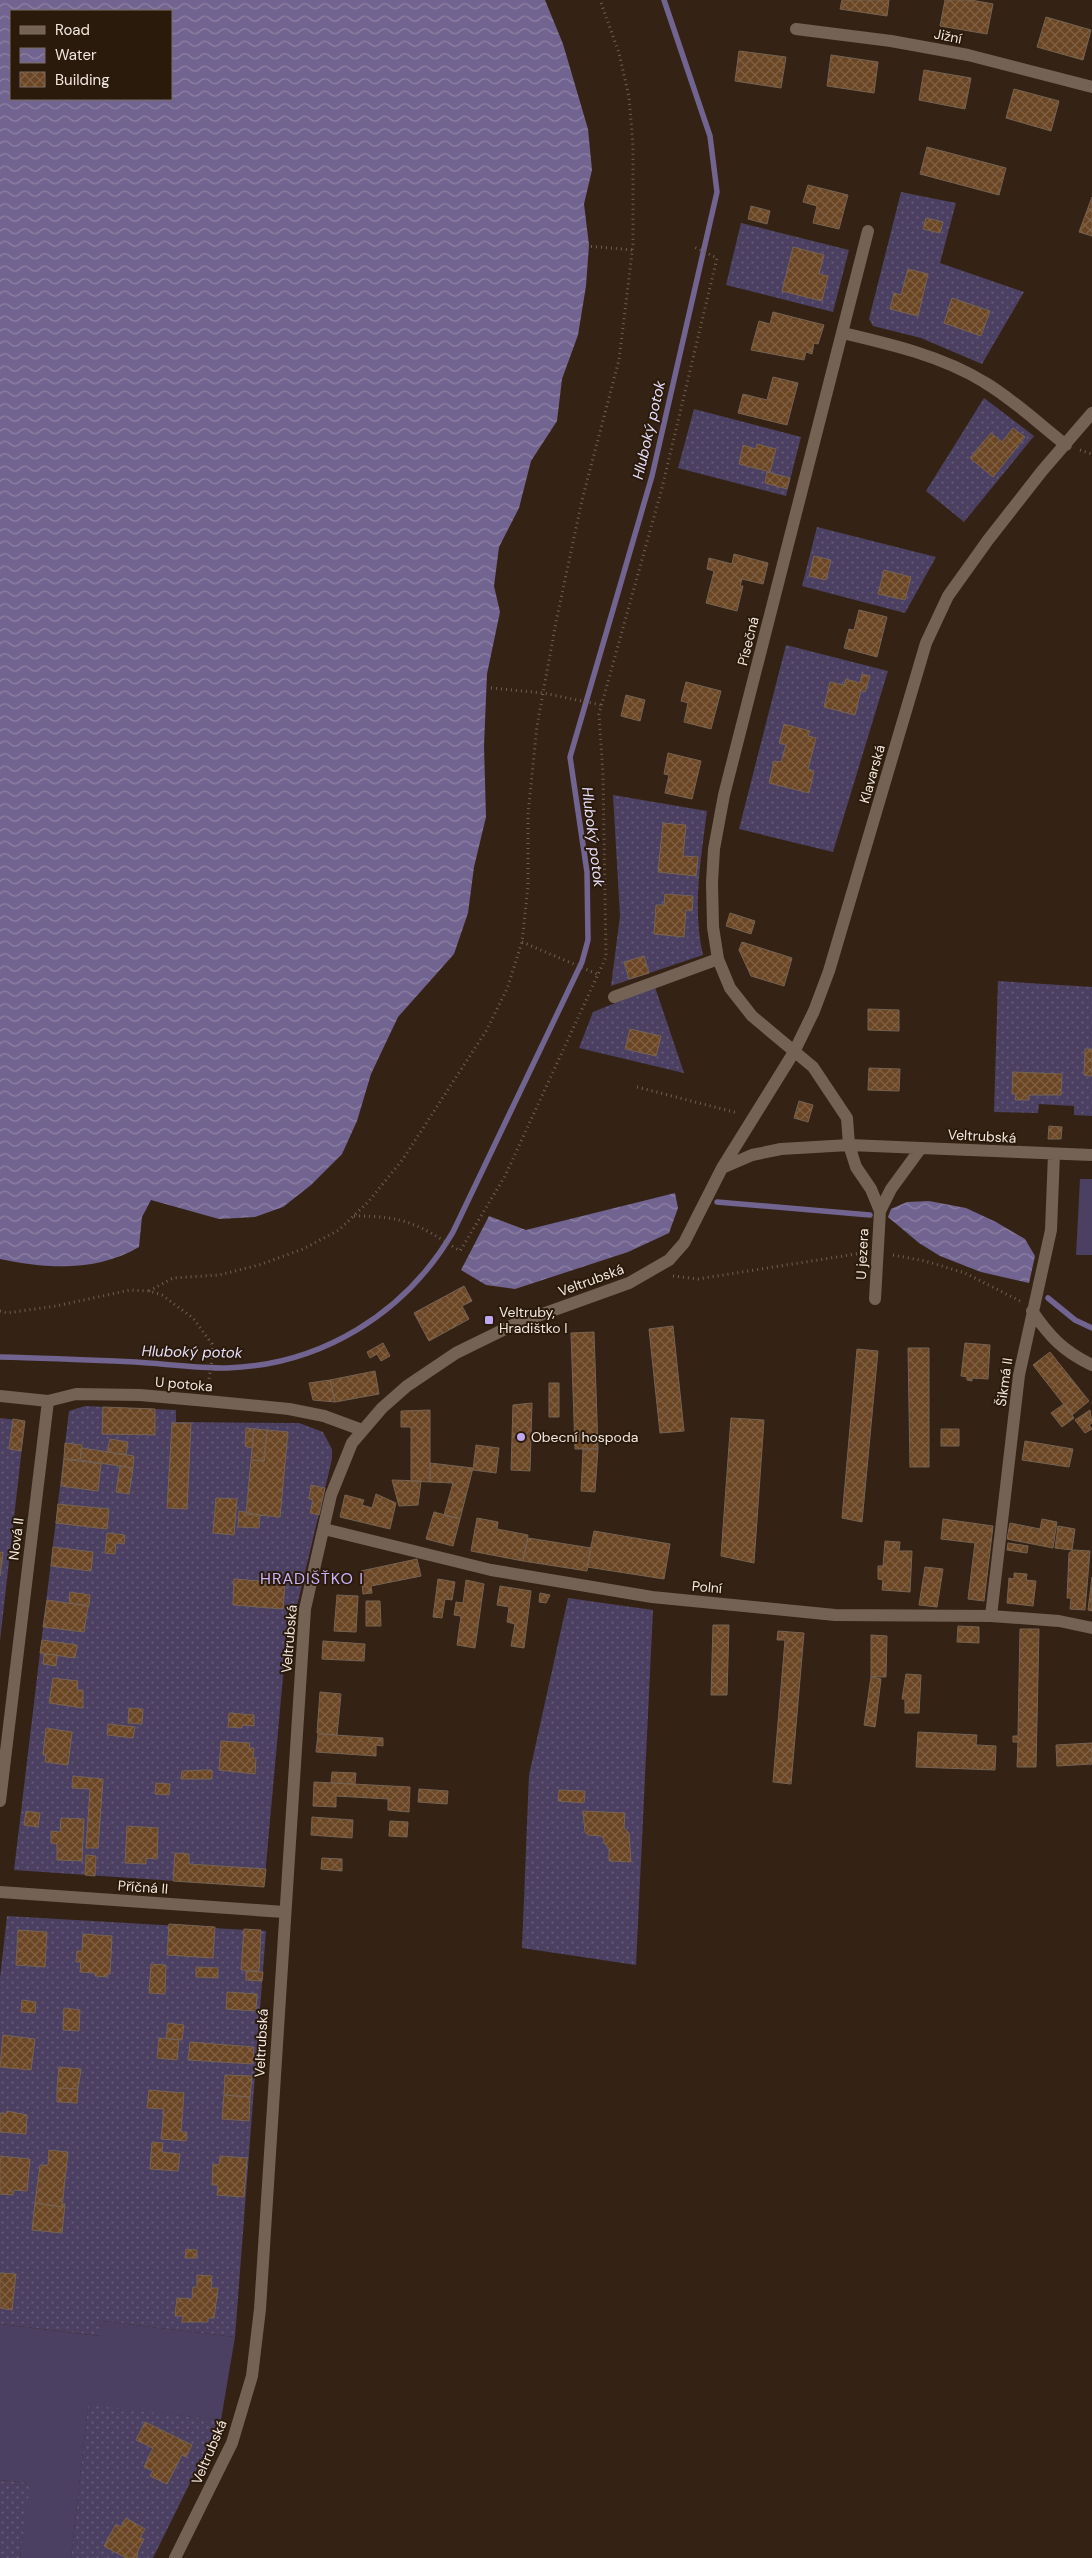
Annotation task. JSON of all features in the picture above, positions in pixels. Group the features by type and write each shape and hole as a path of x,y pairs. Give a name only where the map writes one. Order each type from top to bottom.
{"street":[{"name":"Jižní","path":"796,29 891,41 968,55 1092,87"},
{"name":"Písečná","path":"794,1052 746,1009 730,988 718,959 713,927 712,882 714,849 724,795 868,231"},
{"path":"843,333 887,343 936,360 984,381 1066,445"},
{"name":"Klavarská","path":"722,1168 794,1052 814,1011 829,971 926,643 948,596 1018,502 1092,413"},
{"path":"614,997 718,959"},
{"name":"U jezera","path":"794,1052 813,1067 847,1118 849,1145 856,1167 872,1189 880,1211 875,1299"},
{"name":"Veltrubská","path":"175,2558 232,2443 252,2376 260,2309 284,1912 305,1609 332,1495 352,1443 382,1408 407,1386 456,1353 515,1324 628,1283 669,1260 684,1243 722,1168 752,1155 781,1148 849,1145 1092,1155"},
{"name":"U jezera","path":"880,1211 891,1189 921,1148"},
{"name":"Šikmá II","path":"991,1616 1019,1375 1051,1230 1054,1154"},
{"path":"1032,1311 1052,1340 1092,1365"},
{"name":"U potoka","path":"0,1396 48,1401 76,1394 140,1395 289,1408 324,1416 362,1430"},
{"name":"Nová II","path":"0,1801 48,1401"},
{"name":"Polní","path":"324,1529 491,1570 652,1597 835,1615 991,1616 1059,1621 1092,1628"},
{"name":"Příčná II","path":"0,1892 284,1912"}],"path":[{"path":"149,1291 173,1278 227,1273 259,1265 303,1249 340,1230 403,1159 486,1031 507,989 522,942 528,886 528,814 543,693 582,500 619,360 633,250 633,146 629,97 618,53 600,0"},
{"path":"586,246 633,250"},
{"path":"354,1216 397,1217 429,1231 460,1250 505,1176 595,974 606,957 603,775 599,714 662,488 717,258 692,246"},
{"path":"490,688 543,693 602,705"},
{"path":"522,942 595,974"},
{"path":"637,1087 753,1118"},
{"path":"650,1272 698,1279 855,1253 878,1252 925,1261 965,1273 1026,1304 1032,1311"},
{"path":"0,1311 7,1312 56,1306 130,1290 149,1291 169,1299 194,1318 206,1334 212,1344 213,1354 209,1379"}],"shaded area":[{"path":"901,192 956,203 940,263 1024,292 982,364 921,338 873,326 869,319"},
{"path":"741,223 849,250 833,312 726,285"},
{"path":"984,398 1034,436 964,522 926,491"},
{"path":"694,409 801,437 786,496 678,468"},
{"path":"817,527 936,557 905,613 802,586"},
{"path":"786,645 888,671 833,852 739,829"},
{"path":"613,795 707,811 700,865 698,901 698,919 703,955 611,986 620,916"},
{"path":"998,981 1092,987 1092,1116 1074,1115 1074,1106 1039,1104 1038,1113 994,1112"},
{"path":"655,987 684,1073 579,1048 593,1012"},
{"path":"1080,1179 1092,1179 1092,1255 1076,1255"},
{"path":"85,1406 176,1410 176,1422 299,1423 323,1432 332,1449 332,1459 296,1610 289,1610 264,1887 14,1870 69,1411"},
{"path":"0,1418 25,1421 0,1641"},
{"path":"568,1598 653,1610 636,1965 522,1948 529,1775"},
{"path":"7,1916 266,1931 235,2337 102,2321 101,2336 0,2324 0,1978"},
{"path":"102,2321 235,2337 221,2420 88,2406 71,2558 20,2558 29,2483 0,2480 0,2324 100,2336"},
{"path":"88,2405 221,2420 153,2558 71,2558"},
{"path":"0,2480 30,2483 20,2558 0,2558"}],"water":[{"path":"0,0 545,0 563,44 588,129 592,170 584,204 589,245 586,286 578,335 562,379 557,421 531,461 519,508 499,547 494,586 500,612 487,674 484,746 486,817 474,867 468,913 454,954 398,1017 371,1074 357,1121 342,1154 311,1185 283,1207 255,1217 219,1219 151,1200 142,1217 139,1247 123,1255 106,1261 71,1266 36,1265 0,1259"},
{"path":"675,1193 678,1208 669,1233 628,1252 515,1289 486,1285 461,1270 489,1216 526,1230"},
{"path":"929,1201 966,1208 996,1222 1025,1239 1035,1256 1029,1283 981,1272 940,1256 919,1243 888,1217 891,1209 907,1202"}],"building":[{"path":"842,0 889,0 887,16 840,9"},
{"path":"945,0 971,0 993,4 987,34 940,26"},
{"path":"1046,17 1091,30 1083,60 1037,47"},
{"path":"739,51 786,57 781,88 735,81"},
{"path":"831,55 878,62 874,93 827,86"},
{"path":"924,70 971,78 965,109 919,100"},
{"path":"1014,89 1059,101 1051,131 1006,118"},
{"path":"927,147 1006,168 999,195 920,174"},
{"path":"808,185 848,195 839,229 813,223 817,206 803,202"},
{"path":"1092,197 1092,236 1079,232"},
{"path":"751,206 770,211 767,224 748,219"},
{"path":"926,218 943,222 940,233 923,229"},
{"path":"793,247 824,255 819,274 828,276 822,301 782,291"},
{"path":"908,269 928,274 918,316 890,309 894,293 901,295"},
{"path":"952,298 990,311 981,336 944,323"},
{"path":"773,312 824,325 818,344 814,343 812,354 806,352 804,360 751,350 759,321 770,324"},
{"path":"773,377 798,383 787,425 738,413 743,394 767,400"},
{"path":"1013,428 1025,437 993,477 970,458 991,433 1002,442"},
{"path":"757,444 776,449 770,472 739,464 743,445 756,449"},
{"path":"767,472 790,478 787,489 765,483"},
{"path":"734,554 768,563 763,584 742,579 740,586 743,586 737,611 706,603 714,571 707,569 709,558 732,564"},
{"path":"814,556 831,560 826,580 809,576"},
{"path":"884,570 911,577 905,600 878,594"},
{"path":"859,610 887,617 877,657 844,648 849,629 854,630"},
{"path":"862,674 870,676 865,692 861,690 855,715 824,707 830,682 844,685 846,679 860,683"},
{"path":"686,682 721,691 711,729 684,722 688,703 681,701"},
{"path":"626,695 645,700 640,721 621,716"},
{"path":"784,724 810,731 808,736 816,738 808,769 814,771 809,793 769,783 774,761 781,762 786,745 779,743"},
{"path":"668,753 701,761 692,799 665,793 669,775 664,774"},
{"path":"663,823 686,825 683,856 698,857 696,876 658,872"},
{"path":"665,894 693,896 692,911 686,910 684,937 654,934 656,905 664,905"},
{"path":"730,913 755,921 751,934 726,926"},
{"path":"742,942 792,958 784,986 751,976 739,950"},
{"path":"644,956 649,973 629,979 624,962"},
{"path":"868,1009 899,1010 899,1031 868,1030"},
{"path":"630,1029 661,1036 656,1056 625,1049"},
{"path":"1085,1049 1092,1049 1092,1076 1084,1075"},
{"path":"869,1068 900,1069 899,1091 868,1090"},
{"path":"1013,1072 1062,1074 1061,1095 1029,1095 1029,1100 1015,1100 1016,1094 1012,1094"},
{"path":"799,1101 813,1105 808,1122 794,1118"},
{"path":"1049,1126 1062,1127 1061,1139 1048,1139"},
{"path":"464,1286 472,1301 462,1306 469,1319 429,1341 414,1313"},
{"path":"673,1326 684,1431 660,1433 649,1329"},
{"path":"594,1332 598,1449 575,1449 571,1333"},
{"path":"383,1343 390,1356 381,1361 377,1354 370,1358 367,1352"},
{"path":"965,1343 990,1345 988,1379 972,1378 972,1381 967,1380 967,1377 961,1376"},
{"path":"908,1348 929,1348 929,1467 910,1467"},
{"path":"857,1349 878,1351 862,1522 842,1518"},
{"path":"1050,1352 1089,1401 1072,1415 1033,1365"},
{"path":"375,1371 379,1394 335,1402 330,1380"},
{"path":"330,1380 335,1402 313,1400 309,1383"},
{"path":"549,1383 559,1383 559,1417 549,1417"},
{"name":"Obecní hospoda","path":"532,1403 530,1471 511,1470 513,1405"},
{"path":"1064,1404 1074,1418 1062,1427 1051,1413"},
{"path":"103,1407 155,1409 155,1435 102,1434"},
{"path":"430,1410 430,1482 411,1481 411,1427 401,1427 401,1411"},
{"path":"1090,1410 1092,1423 1089,1425 1092,1429 1085,1433 1075,1420"},
{"path":"731,1418 764,1420 754,1563 721,1556"},
{"path":"13,1419 25,1421 21,1451 9,1449"},
{"path":"172,1423 191,1423 187,1509 167,1508"},
{"path":"246,1428 256,1429 254,1429 252,1448 245,1446"},
{"path":"254,1429 267,1430 264,1461 251,1460"},
{"path":"941,1429 959,1429 959,1446 941,1446"},
{"path":"267,1430 288,1432 280,1517 246,1514 251,1460 264,1461"},
{"path":"110,1439 128,1442 126,1455 107,1452"},
{"path":"1025,1441 1073,1449 1069,1467 1022,1460"},
{"path":"65,1443 82,1445 80,1460 64,1459"},
{"path":"476,1445 499,1448 496,1473 473,1470"},
{"path":"82,1448 134,1456 133,1468 80,1460"},
{"path":"583,1449 598,1449 595,1492 581,1491"},
{"path":"64,1459 101,1464 98,1491 61,1486"},
{"path":"430,1463 473,1468 460,1519 444,1515 453,1483 430,1482"},
{"path":"120,1466 133,1468 129,1494 116,1492"},
{"path":"392,1480 421,1481 418,1505 399,1506"},
{"path":"311,1485 325,1488 319,1515 310,1513 313,1500 309,1499"},
{"path":"376,1494 396,1503 390,1529 340,1517 345,1495 364,1500 362,1505 372,1508"},
{"path":"216,1498 237,1499 234,1535 213,1533"},
{"path":"58,1504 109,1509 107,1529 56,1523"},
{"path":"239,1511 260,1515 259,1528 238,1527"},
{"path":"434,1512 460,1519 453,1546 426,1539"},
{"path":"477,1518 498,1522 497,1529 528,1535 523,1561 471,1551"},
{"path":"943,1519 993,1526 984,1601 968,1599 975,1543 941,1539"},
{"path":"1042,1519 1057,1522 1053,1548 1007,1539 1010,1523 1040,1529"},
{"path":"1058,1526 1075,1529 1072,1550 1055,1548"},
{"path":"594,1531 670,1544 664,1579 587,1567"},
{"path":"107,1533 125,1535 124,1544 116,1543 115,1554 105,1553"},
{"path":"528,1538 591,1548 587,1571 523,1561"},
{"path":"885,1541 900,1542 899,1551 912,1551 910,1592 882,1590 883,1580 878,1579 878,1566 883,1566"},
{"path":"1008,1543 1028,1546 1027,1553 1007,1550"},
{"path":"53,1547 93,1552 91,1571 51,1566"},
{"path":"1073,1550 1090,1551 1085,1610 1070,1609 1071,1598 1067,1598 1069,1553"},
{"path":"0,1552 3,1553 0,1576"},
{"path":"417,1559 421,1576 371,1586 372,1593 363,1594 361,1571"},
{"path":"925,1567 943,1569 937,1607 919,1605"},
{"path":"1014,1573 1027,1574 1026,1580 1036,1581 1033,1606 1007,1603 1009,1578 1014,1579"},
{"path":"1092,1577 1092,1611 1088,1610"},
{"path":"234,1579 285,1583 283,1609 233,1605"},
{"path":"438,1579 455,1582 452,1600 445,1599 442,1618 433,1617"},
{"path":"466,1580 484,1584 475,1648 457,1645 461,1616 454,1615 456,1602 463,1603"},
{"path":"500,1586 531,1591 524,1648 511,1646 515,1624 507,1622 509,1607 497,1605"},
{"path":"70,1592 90,1595 89,1606 69,1603"},
{"path":"540,1593 550,1595 546,1603 539,1602"},
{"path":"337,1595 358,1596 356,1632 334,1631"},
{"path":"47,1600 88,1606 84,1632 43,1627"},
{"path":"366,1601 380,1601 381,1626 366,1626"},
{"path":"713,1625 729,1625 727,1695 711,1695"},
{"path":"958,1626 979,1627 979,1643 957,1642"},
{"path":"1020,1629 1039,1629 1036,1767 1017,1767 1018,1742 1013,1742 1013,1736 1018,1736"},
{"path":"778,1631 804,1633 791,1784 773,1782 785,1640 777,1640"},
{"path":"871,1635 887,1636 886,1677 871,1677"},
{"path":"42,1640 77,1645 75,1658 40,1653"},
{"path":"323,1641 365,1644 364,1661 322,1659"},
{"path":"44,1654 57,1655 56,1666 43,1664"},
{"path":"906,1674 921,1675 919,1713 905,1713 905,1699 902,1699"},
{"path":"871,1677 881,1679 875,1727 864,1725"},
{"path":"53,1678 78,1681 77,1690 83,1690 83,1708 49,1703"},
{"path":"320,1692 341,1694 337,1735 317,1733"},
{"path":"129,1708 143,1709 142,1724 128,1723"},
{"path":"229,1713 254,1715 254,1726 242,1725 242,1728 228,1727"},
{"path":"108,1724 135,1727 133,1738 107,1735"},
{"path":"46,1728 72,1732 68,1765 45,1762 46,1755 43,1755"},
{"path":"918,1732 977,1735 976,1745 996,1746 995,1770 916,1767"},
{"path":"318,1734 383,1738 383,1746 376,1745 376,1756 316,1752"},
{"path":"221,1741 250,1743 249,1748 254,1748 253,1758 256,1758 255,1774 219,1770"},
{"path":"1092,1743 1092,1764 1057,1766 1056,1745"},
{"path":"212,1770 212,1779 181,1779 182,1771"},
{"path":"332,1772 356,1773 355,1784 331,1783"},
{"path":"73,1776 103,1779 98,1848 86,1848 90,1789 72,1788"},
{"path":"314,1782 410,1787 409,1812 388,1810 388,1799 336,1796 336,1807 313,1806"},
{"path":"156,1783 170,1784 169,1795 155,1794"},
{"path":"419,1789 448,1791 447,1804 418,1802"},
{"path":"559,1790 585,1791 584,1803 558,1801"},
{"path":"26,1811 40,1813 38,1827 24,1825"},
{"path":"583,1811 625,1813 624,1828 629,1833 631,1862 609,1861 609,1848 604,1843 604,1839 601,1836 588,1835 585,1832"},
{"path":"312,1817 353,1820 352,1838 311,1835"},
{"path":"61,1818 84,1819 82,1861 57,1860 57,1844 51,1843 51,1831 60,1832"},
{"path":"390,1821 408,1822 407,1837 389,1836"},
{"path":"127,1826 158,1828 157,1859 146,1858 146,1864 125,1863"},
{"path":"175,1853 189,1854 189,1864 266,1869 264,1887 173,1881"},
{"path":"86,1855 96,1856 95,1876 85,1875"},
{"path":"322,1858 342,1859 342,1871 321,1869"},
{"path":"169,1924 215,1927 213,1958 167,1955"},
{"path":"244,1929 261,1930 259,1971 241,1970"},
{"path":"18,1930 47,1932 45,1967 16,1965"},
{"path":"83,1934 112,1936 110,1974 107,1974 107,1977 95,1976 95,1973 80,1972 81,1962 76,1962 77,1951 82,1951"},
{"path":"151,1964 166,1965 165,1994 149,1993"},
{"path":"196,1967 218,1968 218,1978 196,1977"},
{"path":"246,1971 263,1972 262,1981 246,1980"},
{"path":"227,1992 257,1994 256,2011 226,2009"},
{"path":"22,2000 36,2002 35,2013 21,2012"},
{"path":"64,2008 80,2010 79,2031 63,2030"},
{"path":"168,2023 184,2025 182,2040 166,2038"},
{"path":"3,2035 35,2039 31,2070 0,2067"},
{"path":"159,2038 179,2040 177,2060 157,2058"},
{"path":"190,2042 254,2047 253,2064 188,2060"},
{"path":"59,2067 81,2069 78,2089 57,2088"},
{"path":"225,2075 252,2076 250,2097 224,2095"},
{"path":"57,2088 78,2089 77,2103 57,2102"},
{"path":"149,2090 184,2093 181,2132 187,2132 186,2141 161,2139 164,2109 147,2108"},
{"path":"224,2095 250,2097 249,2121 222,2119"},
{"path":"7,2111 27,2115 26,2134 0,2132 0,2113 6,2114"},
{"path":"152,2142 163,2143 162,2152 180,2154 178,2171 150,2169"},
{"path":"49,2150 68,2152 62,2207 35,2203 40,2165 48,2165"},
{"path":"0,2156 30,2159 27,2191 14,2190 13,2195 0,2194"},
{"path":"220,2156 247,2158 244,2197 217,2195 218,2185 212,2185 213,2164 219,2165"},
{"path":"35,2203 62,2207 62,2204 65,2204 62,2233 32,2230"},
{"path":"186,2249 197,2250 197,2258 185,2258"},
{"path":"0,2273 16,2274 12,2310 0,2308"},
{"path":"197,2275 212,2276 211,2288 218,2288 214,2318 208,2318 208,2322 182,2322 183,2316 175,2316 177,2298 192,2299 193,2287 197,2287"},
{"path":"145,2422 192,2445 186,2457 182,2455 167,2484 150,2476 153,2471 144,2467 153,2448 136,2440"},
{"path":"126,2518 145,2529 140,2538 144,2539 138,2550 137,2558 126,2558 104,2546 116,2524 121,2527"}],"waterway":[{"name":"Hluboký potok","path":"0,1357 136,1362 227,1368 262,1365 295,1357 327,1345 357,1330 385,1310 411,1287 433,1261 453,1232 582,962 588,940 587,872 570,757 652,476 717,192 710,136 664,0"},
{"path":"717,1202 870,1215"},
{"path":"1048,1298 1075,1320 1092,1328"}],"place":[{"name":"Veltruby, Hradištko I","path":"489,1320"},
{"name":"Obecní hospoda","path":"521,1437"}],"district":[{"name":"HRADIŠŤKO I","path":"312,1578"}]}
